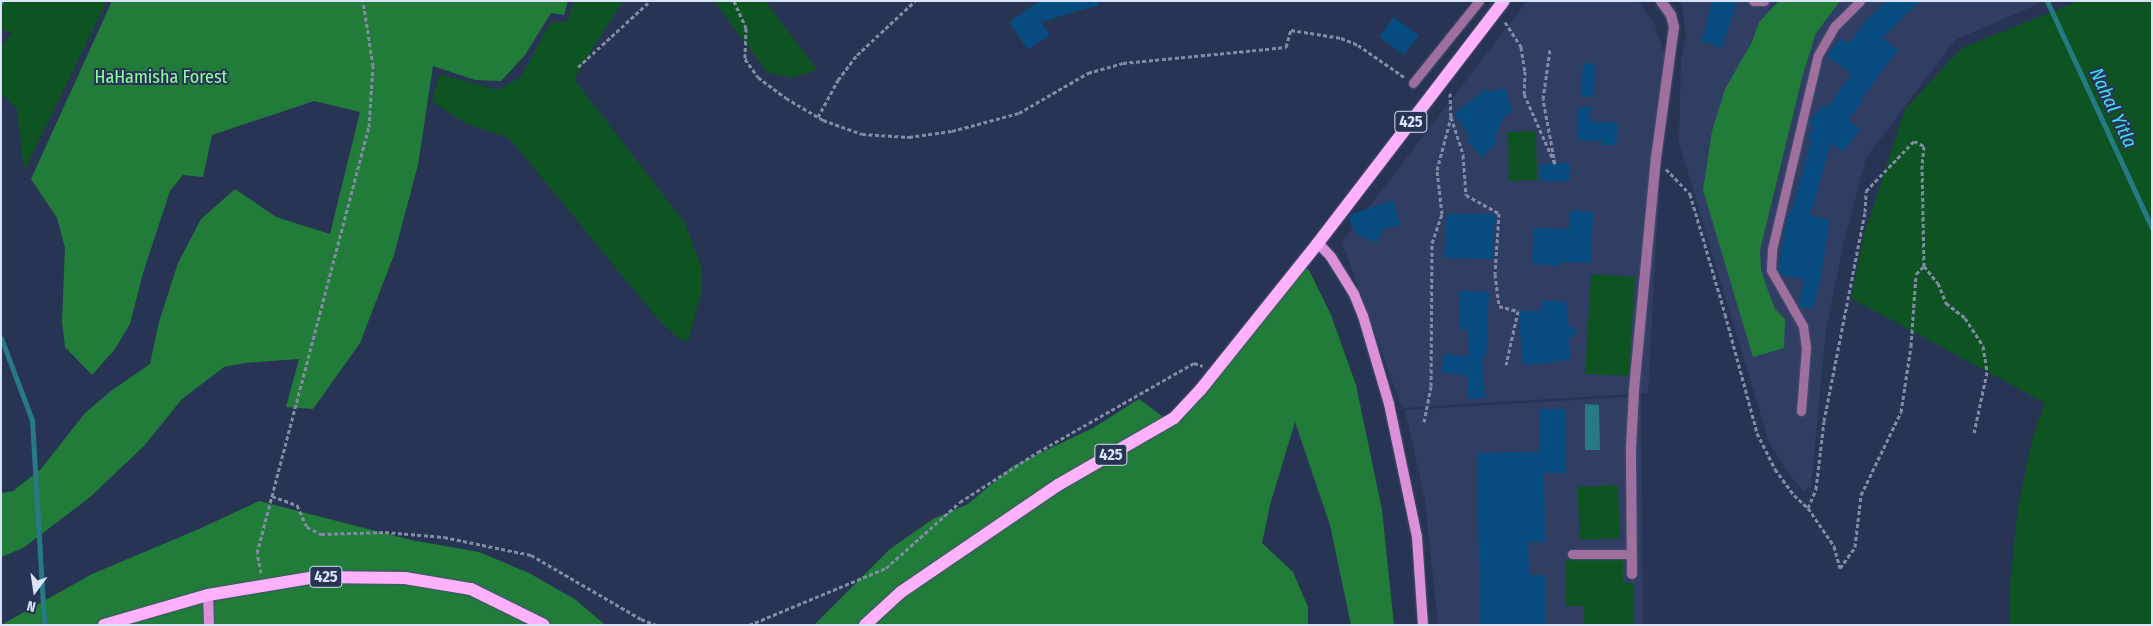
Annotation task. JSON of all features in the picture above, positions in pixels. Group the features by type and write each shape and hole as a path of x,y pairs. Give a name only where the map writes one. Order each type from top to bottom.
{"main road":[{"name":"425","path":"865,625 901,592 1058,485 1174,418 1215,371 1318,243 1501,6"},
{"path":"1318,243 1331,257 1354,294 1364,316 1389,404 1414,520 1423,625"},
{"name":"425","path":"104,625 208,595 316,577 405,578 471,589 544,625"},
{"path":"208,595 209,625"}],"street":[{"path":"1632,574 1634,390 1656,158 1674,27 1671,14 1661,1"}],"lane":[{"path":"1413,83 1479,1"},
{"path":"1753,1 1764,1"},
{"path":"1801,412 1806,348 1803,326 1770,270 1772,249 1818,55 1835,26 1860,1"},
{"path":"1572,554 1631,554"}],"path":[{"path":"263,586 257,552 369,127 373,66 363,1"},
{"path":"578,67 650,1"},
{"path":"734,1 739,8 746,28 744,58 758,77 786,98 818,117 862,134 910,137 952,131 1018,113 1088,72 1123,63 1286,47 1291,30 1327,34 1358,45 1413,83"},
{"path":"818,117 838,80 857,55 915,1"},
{"path":"1501,6 1521,47 1525,71 1524,94 1555,164 1542,99 1550,49"},
{"path":"1424,422 1431,386 1432,244 1442,214 1437,170 1451,117 1463,155 1466,195 1499,213 1495,274 1500,306 1518,311 1506,365"},
{"path":"1808,508 1816,489 1824,421 1865,212 1866,191 1914,142 1924,146 1922,165 1924,266 1938,283 1946,303 1965,318 1983,346 1987,372 1974,433"},
{"path":"1656,158 1690,194 1757,433 1775,469 1794,495 1808,508 1834,546 1840,568 1855,547 1861,494 1901,412 1911,346 1916,274 1924,266"},
{"path":"749,625 886,568 960,502 1038,452 1194,363 1215,371"},
{"path":"272,496 297,505 307,527 320,534 385,532 444,537 531,555 641,619 657,625"}],"shaded area":[{"path":"1,1 107,1 24,171 17,109 1,93 1,47 12,33 1,30"},
{"path":"574,1 623,1 574,79 685,223 701,266 702,290 688,342 678,338 658,319 509,138 465,123 432,101 440,74 497,90 521,77 550,23 568,21"},
{"path":"714,1 765,1 817,70 791,78 767,72"},
{"path":"1527,1 1638,1 1655,25 1666,60 1648,393 1402,408 1342,242"},
{"path":"1679,1 2045,1 1955,40 1866,158 1843,246 1826,329 1811,487 1804,491 1791,477 1769,442 1679,143 1681,60 1686,35 1682,5"},
{"path":"2079,1 2152,1 2152,625 2009,625 2009,596 2017,513 2032,439 2045,403 1851,298 1864,235 1905,109 1962,48"},
{"path":"1536,131 1537,180 1509,181 1508,132"},
{"path":"1591,274 1635,277 1629,376 1585,374"},
{"path":"1641,396 1643,625 1438,625 1425,500 1405,410"},
{"path":"1585,404 1599,405 1600,450 1585,450"},
{"path":"1618,485 1620,538 1580,540 1577,487"},
{"path":"1566,559 1623,560 1623,583 1633,583 1633,625 1584,625 1584,606 1566,606"}],"green space":[{"name":"HaHamisha Forest","path":"112,1 568,1 564,15 551,13 525,55 501,81 475,80 433,66 418,165 394,255 360,343 313,409 286,407 299,359 244,363 224,367 182,399 144,446 89,498 23,548 1,557 1,493 13,491 41,469 85,413 111,391 150,364 159,322 178,263 201,219 235,189 276,217 330,234 360,112 314,101 212,135 203,177 183,175 170,191 143,273 130,324 115,349 92,375 65,347 62,321 65,248 57,218 31,179"},
{"path":"1779,1 1840,1 1816,33 1803,74 1760,250 1761,270 1767,288 1775,309 1785,319 1784,348 1753,357 1703,190 1712,131 1725,89 1752,42 1759,22"},
{"path":"1294,262 1309,270 1331,315 1356,385 1382,510 1394,625 1351,625 1330,525 1295,422 1270,505 1262,543 1293,572 1308,607 1308,625 814,625 890,549 933,519 968,504 1013,466 1093,428 1139,399 1170,422 1273,293"},
{"path":"259,501 411,540 479,552 529,573 576,600 605,625 1,625 92,574 199,529"}],"building":[{"path":"1039,1 1099,1 1099,5 1041,22 1050,35 1028,50 1009,22"},
{"path":"1713,1 1737,1 1722,48 1701,41"},
{"path":"1886,1 1920,1 1882,38 1898,50 1861,99 1863,100 1848,120 1860,129 1843,152 1831,143 1810,216 1830,220 1820,282 1813,309 1799,307 1804,279 1781,275 1778,270 1788,213 1791,213 1811,140 1807,137 1814,127 1809,123 1824,103 1827,108 1852,74 1827,56 1840,38 1849,44 1866,21"},
{"path":"1394,17 1419,36 1404,55 1379,37"},
{"path":"1583,63 1595,64 1594,97 1581,96"},
{"path":"1505,87 1512,112 1504,116 1495,136 1497,143 1482,157 1466,140 1470,136 1454,114 1487,88 1489,93"},
{"path":"1591,107 1590,121 1618,123 1616,145 1602,145 1603,141 1577,140 1578,108"},
{"path":"1570,163 1570,181 1541,181 1540,164"},
{"path":"1393,200 1400,225 1384,229 1377,243 1355,233 1348,217 1350,215"},
{"path":"1570,211 1593,212 1591,263 1561,262 1561,266 1532,264 1534,228 1570,229"},
{"path":"1447,214 1495,214 1493,259 1444,258"},
{"path":"1460,291 1489,292 1486,357 1482,357 1485,398 1468,399 1467,376 1441,372 1444,354 1469,357 1468,329 1459,329"},
{"path":"1541,301 1566,301 1568,324 1577,331 1568,340 1571,360 1523,365 1518,311 1542,311"},
{"path":"1539,409 1565,409 1566,473 1544,473 1545,542 1528,542 1529,575 1545,575 1545,625 1480,625 1477,453 1539,452"}],"waterway":[{"name":"Nahal Yitla","path":"2047,1 2152,228"},
{"path":"1,338 32,420 44,625"}]}
